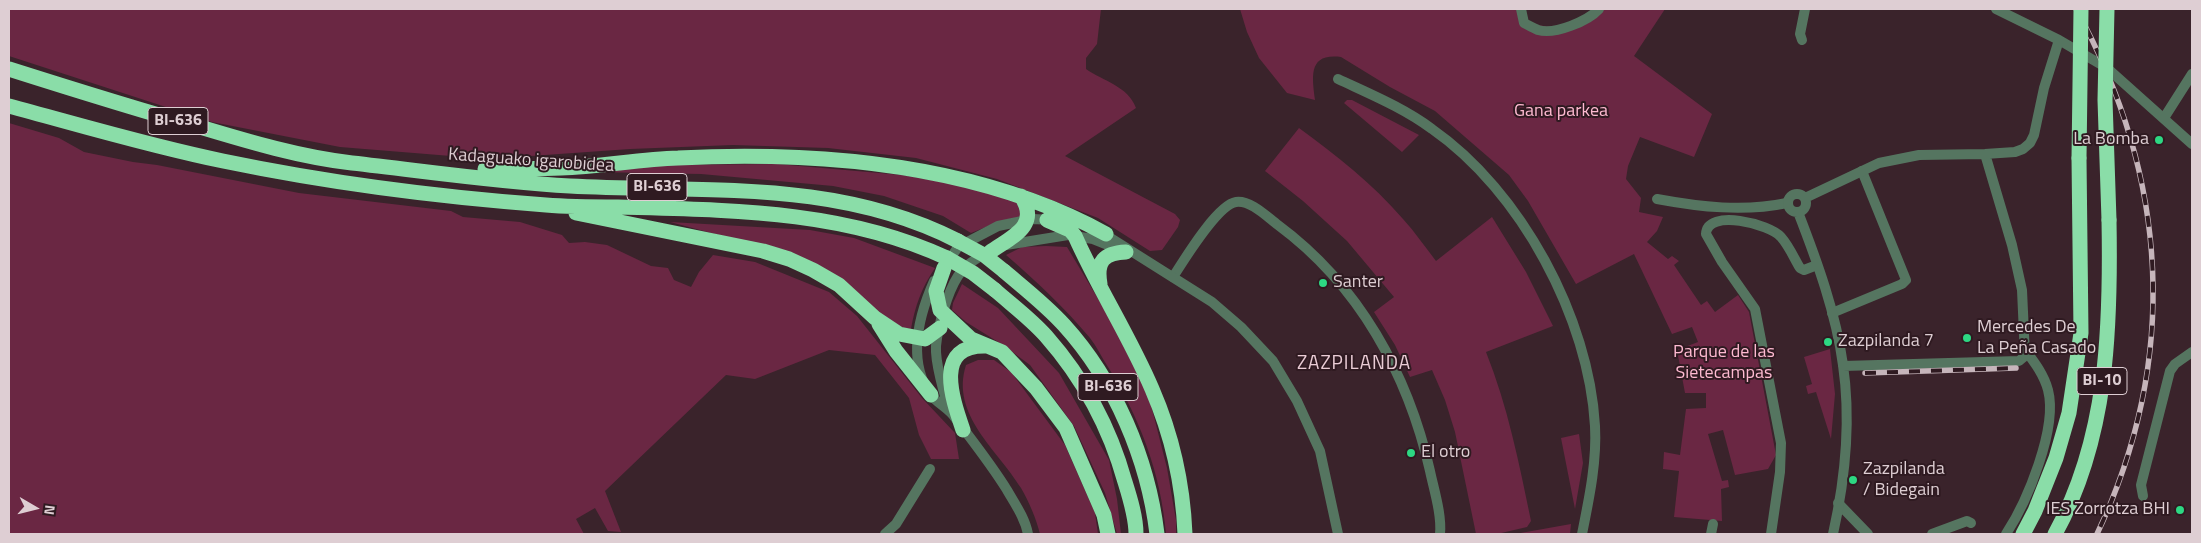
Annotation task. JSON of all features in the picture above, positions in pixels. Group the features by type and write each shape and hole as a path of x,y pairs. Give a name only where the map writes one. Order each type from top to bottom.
{"highway":[{"name":"BI-10","path":"2023,534 2035,511 2056,458 2071,404 2082,332 2081,9"},
{"name":"BI-10","path":"2055,534 2082,471 2097,421 2108,340 2110,288 2105,100 2107,9"},
{"name":"Kadaguako igarobidea","path":"9,69 257,144 329,160 571,186 780,193 838,200 911,220 958,240 984,255 1064,325 1097,368 1115,398 1148,480 1157,534"},
{"name":"BI-636","path":"9,106 177,151 255,167 402,190 548,206 733,211 807,217 850,225 925,248 945,263 972,273 995,290 1045,336 1065,360 1087,392 1104,423 1117,454 1128,491 1136,534"},
{"path":"432,172 562,168 676,158 780,157 841,161 948,176 991,186 1080,220 1106,234"},
{"path":"990,252 1020,231 1027,220 1028,206 1021,196"},
{"path":"548,206 762,251 789,259 838,285 876,318 899,334 925,339 942,321"},
{"path":"1047,220 1065,227 1074,236 1149,382 1166,427 1180,485 1185,534"},
{"path":"1100,288 1097,270 1102,261 1114,252 1131,253"},
{"path":"945,263 936,291 942,321 971,339 1002,352 1013,361 1036,388 1066,428 1104,515 1108,534"},
{"path":"876,318 896,351 931,395"},
{"path":"963,430 950,387 952,368 958,355 974,346 987,346"}],"street":[{"path":"1521,9 1524,23 1540,31 1564,29 1594,15 1599,9"},
{"path":"1802,40 1800,34 1805,9"},
{"path":"1996,9 2059,40 2107,68 2192,144"},
{"path":"1805,198 1879,163 1919,155 2015,152 2030,143 2043,89 2059,40"},
{"path":"2164,118 2192,74"},
{"path":"1338,79 1413,116 1433,129 1459,151 1501,194 1536,248 1559,289 1580,347 1591,389 1595,425 1596,453 1582,534"},
{"path":"1843,366 2019,361 2025,356 2022,290 2012,245 1985,154"},
{"path":"1832,313 1902,284 1906,280 1862,171"},
{"path":"1657,199 1735,208 1767,207 1787,203 1792,195 1797,193 1805,198"},
{"path":"1787,203 1792,211 1798,212 1805,208 1805,198"},
{"path":"1173,277 1223,208 1236,202 1252,206 1302,243 1346,289 1368,321 1400,378 1423,439 1435,495 1440,534"},
{"path":"1798,212 1832,313 1843,366 1846,412 1845,446 1833,534"},
{"path":"951,413 931,395 919,371 918,338 924,304 935,279 958,247 998,226 1027,220 1070,222 1106,234 1131,253 1212,302 1241,327 1273,361 1287,383 1320,451 1338,534"},
{"path":"1771,534 1780,472 1781,443 1756,317 1752,303 1722,262 1706,234 1706,230 1710,223 1719,221 1749,222 1764,226 1781,237 1800,268 1804,270 1817,265"},
{"path":"1028,534 1023,520 1001,480 951,413 944,397 936,347 942,321 958,276 973,260 1005,245 1049,237 1074,236 1093,239 1131,253"},
{"path":"2006,534 2040,462 2050,422 2048,391 2042,374 2026,350"},
{"path":"2142,496 2141,485 2170,371 2175,364 2192,352"},
{"path":"884,534 896,524 930,470"},
{"path":"1838,504 1868,534"},
{"path":"1932,534 1967,522 1971,523"}],"green space":[{"path":"9,9 1101,9 1097,44 1086,58 1086,69 1121,89 1132,100 1136,108 1065,156 1175,214 1180,220 1178,227 1162,250 1150,251 1098,218 997,179 916,158 828,148 733,145 630,149 488,159 340,147 212,122 9,56"},
{"name":"Gana parkea","path":"1240,9 1521,9 1524,23 1564,29 1599,9 1665,9 1634,56 1712,114 1694,157 1640,137 1628,166 1626,179 1641,198 1639,212 1663,217 1657,231 1647,242 1668,259 1672,256 1679,261 1674,265 1701,305 1707,301 1715,312 1738,295 1749,312 1776,455 1768,469 1735,475 1723,430 1708,434 1722,481 1728,480 1729,487 1721,489 1722,521 1674,517 1679,471 1663,469 1664,452 1680,455 1686,409 1706,408 1706,393 1685,393 1677,350 1698,342 1692,327 1672,334 1634,254 1576,284 1528,201 1509,175 1435,111 1390,87 1341,57 1330,57 1317,63 1313,75 1315,100 1287,93 1259,58 1247,32"},
{"path":"1347,100 1352,100 1419,135 1402,152 1344,103"},
{"path":"9,123 59,138 84,152 133,162 299,193 451,211 463,217 520,222 562,235 569,243 585,242 607,245 651,266 668,268 674,280 691,287 699,272 713,255 755,262 829,292 857,316 922,398 955,433 959,459 931,459 919,435 909,398 875,355 829,350 755,379 726,375 605,491 621,532 608,531 595,508 576,519 584,534 9,534"},
{"path":"1299,128 1367,182 1407,224 1436,261 1492,217 1526,272 1553,326 1486,352 1507,414 1531,521 1527,527 1497,534 1476,534 1455,432 1445,400 1432,370 1410,377 1395,345 1374,312 1394,297 1347,241 1303,201 1265,171"},
{"path":"777,164 902,175 972,187 1018,203 1023,216 1001,221 971,233 943,216 884,196 833,186 701,174 595,172 667,165"},
{"path":"670,222 810,230 854,238 935,268 926,282 920,297 911,329 899,327 779,251"},
{"path":"1022,247 1067,247 1115,327 1148,393 1167,468 1176,520 1176,534 1166,534 1159,490 1147,447 1130,406 1097,349 1090,338 1060,305 1006,255"},
{"path":"962,284 998,308 1059,373 1109,460 1117,499 1121,534 1117,534 1105,493 1074,426 1030,365 1003,345 966,322 952,310 953,303"},
{"path":"1830,349 1835,394 1831,439 1816,392 1808,394 1806,386 1812,384 1804,357"},
{"path":"978,360 994,360 1011,372 1065,445 1095,513 1098,534 1040,534 1032,510 1021,488 989,446 970,416 965,400 963,383 966,365"},
{"path":"1579,434 1583,463 1575,509 1561,438"},
{"path":"1571,524 1570,534 1515,534"}],"railway":[{"path":"2076,9 2107,73 2130,138 2145,203 2153,269 2151,335 2142,401 2124,468 2097,534"},
{"path":"1865,373 2016,368"}],"place":[{"name":"La Bomba","path":"2159,140"},
{"name":"Santer","path":"1323,283"},
{"name":"Mercedes De La Peña Casado","path":"1967,338"},
{"name":"Zazpilanda 7","path":"1828,342"},
{"name":"El otro","path":"1411,453"},
{"name":"Zazpilanda / Bidegain","path":"1853,480"},
{"name":"IES Zorrotza BHI","path":"2180,510"}],"district":[{"name":"ZAZPILANDA","path":"1354,364"}],"park label":[{"name":"Parque de las Sietecampas","path":"1724,363"}]}
